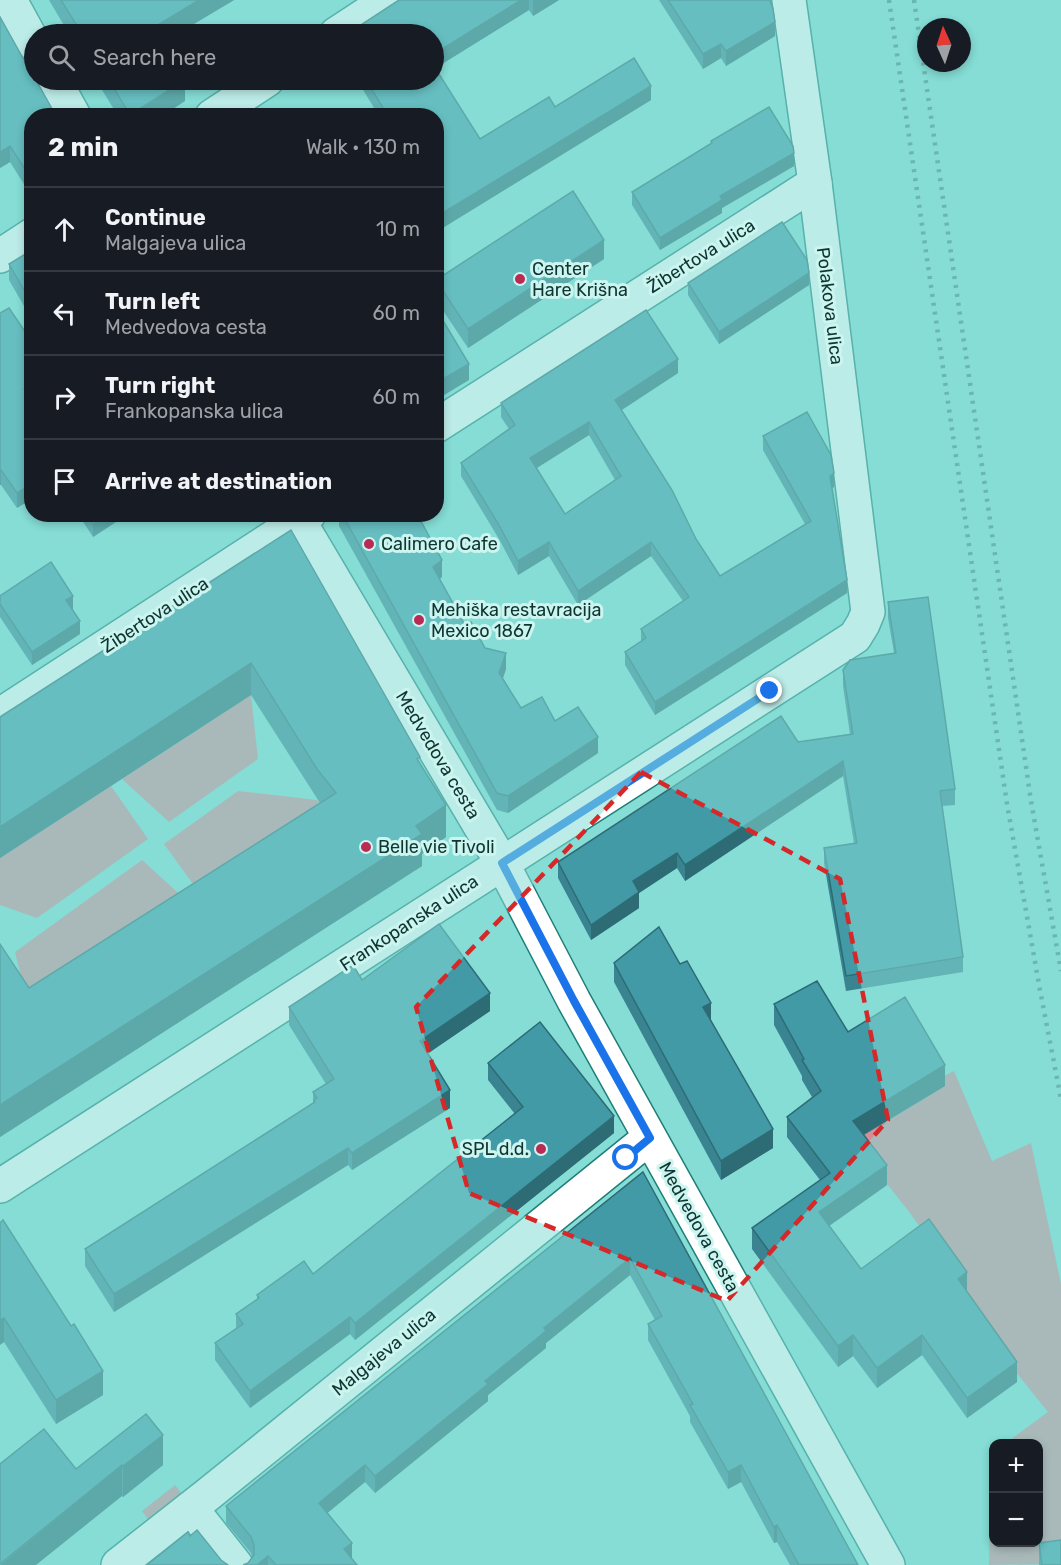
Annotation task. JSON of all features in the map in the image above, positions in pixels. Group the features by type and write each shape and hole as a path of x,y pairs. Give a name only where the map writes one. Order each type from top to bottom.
{"street":[{"path":"10,0 24,26"},
{"path":"351,24 388,0"},
{"name":"Polakova ulica","path":"789,0 815,183 868,612"},
{"path":"60,90 70,108"},
{"path":"224,108 252,90"},
{"name":"Žibertova ulica","path":"444,421 815,183"},
{"path":"0,256 24,240"},
{"name":"Žibertova ulica","path":"0,715 293,522"},
{"name":"Medvedova cesta","path":"304,522 502,863 574,1001 888,1565"},
{"name":"Frankopanska ulica","path":"0,1186 855,637 868,612"},
{"name":"Malgajeva ulica","path":"118,1565 650,1138"},
{"path":"191,1508 237,1565"}],"highlighted area":[{"path":"641,772 840,879 888,1120 727,1301 469,1193 416,1007"}],"shaded area":[{"path":"251,695 258,759 169,822 122,779"},
{"path":"111,786 148,839 37,918 0,905 0,858"},
{"path":"238,791 317,800 336,824 209,906 164,844"},
{"path":"142,860 198,911 31,1018 15,952"},
{"path":"954,1071 992,1161 1031,1143 1061,1284 1061,1564 989,1565 989,1547 1043,1547 1043,1439 1011,1439 1048,1412 958,1300 967,1293 910,1213 853,1141 945,1086 940,1078"},
{"path":"175,1485 181,1493 180,1501 152,1525 142,1511"}],"building":[{"path":"61,0 199,0 159,24 76,24"},
{"path":"399,0 521,0 444,48 444,24 362,24"},
{"path":"668,0 770,0 775,22 726,51 721,44 703,54"},
{"path":"0,17 24,60 24,90 42,90 52,108 24,108 24,168 10,146 0,152"},
{"path":"634,58 651,86 444,212 444,108 383,108 372,90 444,90 444,82 480,139 549,97 555,107"},
{"path":"115,90 169,90 141,108 126,108"},
{"path":"769,107 793,146 794,153 720,196 722,200 660,238 632,192"},
{"name":"Center Hare Krišna","path":"573,191 604,240 468,329 444,292 444,275"},
{"path":"782,222 807,260 809,273 719,332 688,283"},
{"path":"24,255 24,290 9,264"},
{"path":"9,308 24,330 24,489 17,493 0,470 0,313"},
{"path":"646,310 678,359 615,400 672,490 696,539 720,576 811,521 763,436 807,412 831,455 834,473 830,476 847,580 655,702 625,652 646,638 641,629 689,597 651,542 578,591 549,542 518,561 461,463 515,425 501,403","holes":["589,422 621,476 565,514 530,458"]},
{"path":"444,322 469,364 444,378"},
{"path":"346,522 421,522 442,560 433,567 465,625 471,622 485,648 506,653 499,673 521,708 542,697 555,721 578,707 598,737 508,796 497,793"},
{"name":"Belle vie Tivoli","path":"291,530 420,757 417,759 446,805 416,826 422,834 0,1105 0,944 29,988 336,793 317,769 251,663 0,827 0,717"},
{"path":"51,562 73,596 66,600 80,621 32,652 0,604 0,596"},
{"path":"928,597 955,789 940,791 963,957 846,976 824,848 857,843 843,761 685,865 677,853 633,881 639,892 591,925 558,862 781,716 798,742 853,734 843,670 850,660 896,653 888,602"},
{"path":"439,924 490,993 420,1041 450,1090 352,1153 348,1148 114,1294 85,1249 315,1102 317,1098 313,1092 334,1079 289,1007 353,965 362,980"},
{"path":"659,927 680,964 687,961 711,1003 703,1007 773,1129 721,1161 614,963"},
{"path":"817,981 848,1032 905,997 945,1065 853,1121 887,1165 819,1212 861,1269 929,1219 967,1272 958,1279 1017,1362 967,1398 922,1335 877,1368 853,1335 838,1346 752,1228 830,1173 787,1117 821,1091 802,1060 804,1059 774,1004"},
{"path":"540,1022 614,1116 355,1323 350,1317 250,1391 215,1343 243,1324 236,1314 259,1298 257,1295 304,1261 313,1274 523,1107 488,1063"},
{"path":"643,1172 858,1565 799,1565 777,1525 774,1527 741,1465 728,1472 648,1324 662,1316 630,1258 544,1328 546,1331 485,1381 488,1384 375,1476 365,1465 319,1503 352,1543 344,1549 357,1565 276,1565 268,1556 257,1565 243,1565 248,1563 254,1555 254,1545 251,1537 226,1506"},
{"path":"3,1220 71,1326 74,1324 103,1371 56,1400 4,1318 0,1320 0,1223"},
{"path":"146,1414 163,1435 122,1465 0,1564 0,1464 44,1429 76,1469"},
{"path":"197,1530 221,1560 228,1565 147,1565 188,1532 190,1536"},
{"path":"1061,1540 1061,1565 1042,1565 1040,1547 1043,1547 1043,1542"}],"railway":[{"path":"889,0 1007,804 1061,1099"},
{"path":"914,0 1031,801 1061,971"}],"place":[{"name":"Center Hare Krišna","path":"520,279"},
{"name":"Calimero Cafe","path":"369,544"},
{"name":"Mehiška restavracija Mexico 1867","path":"419,620"},
{"name":"Belle vie Tivoli","path":"366,847"},
{"name":"SPL d.d.","path":"541,1149"}],"route":[{"path":"626,1158 650,1138 574,1001 502,863 770,691"}]}
